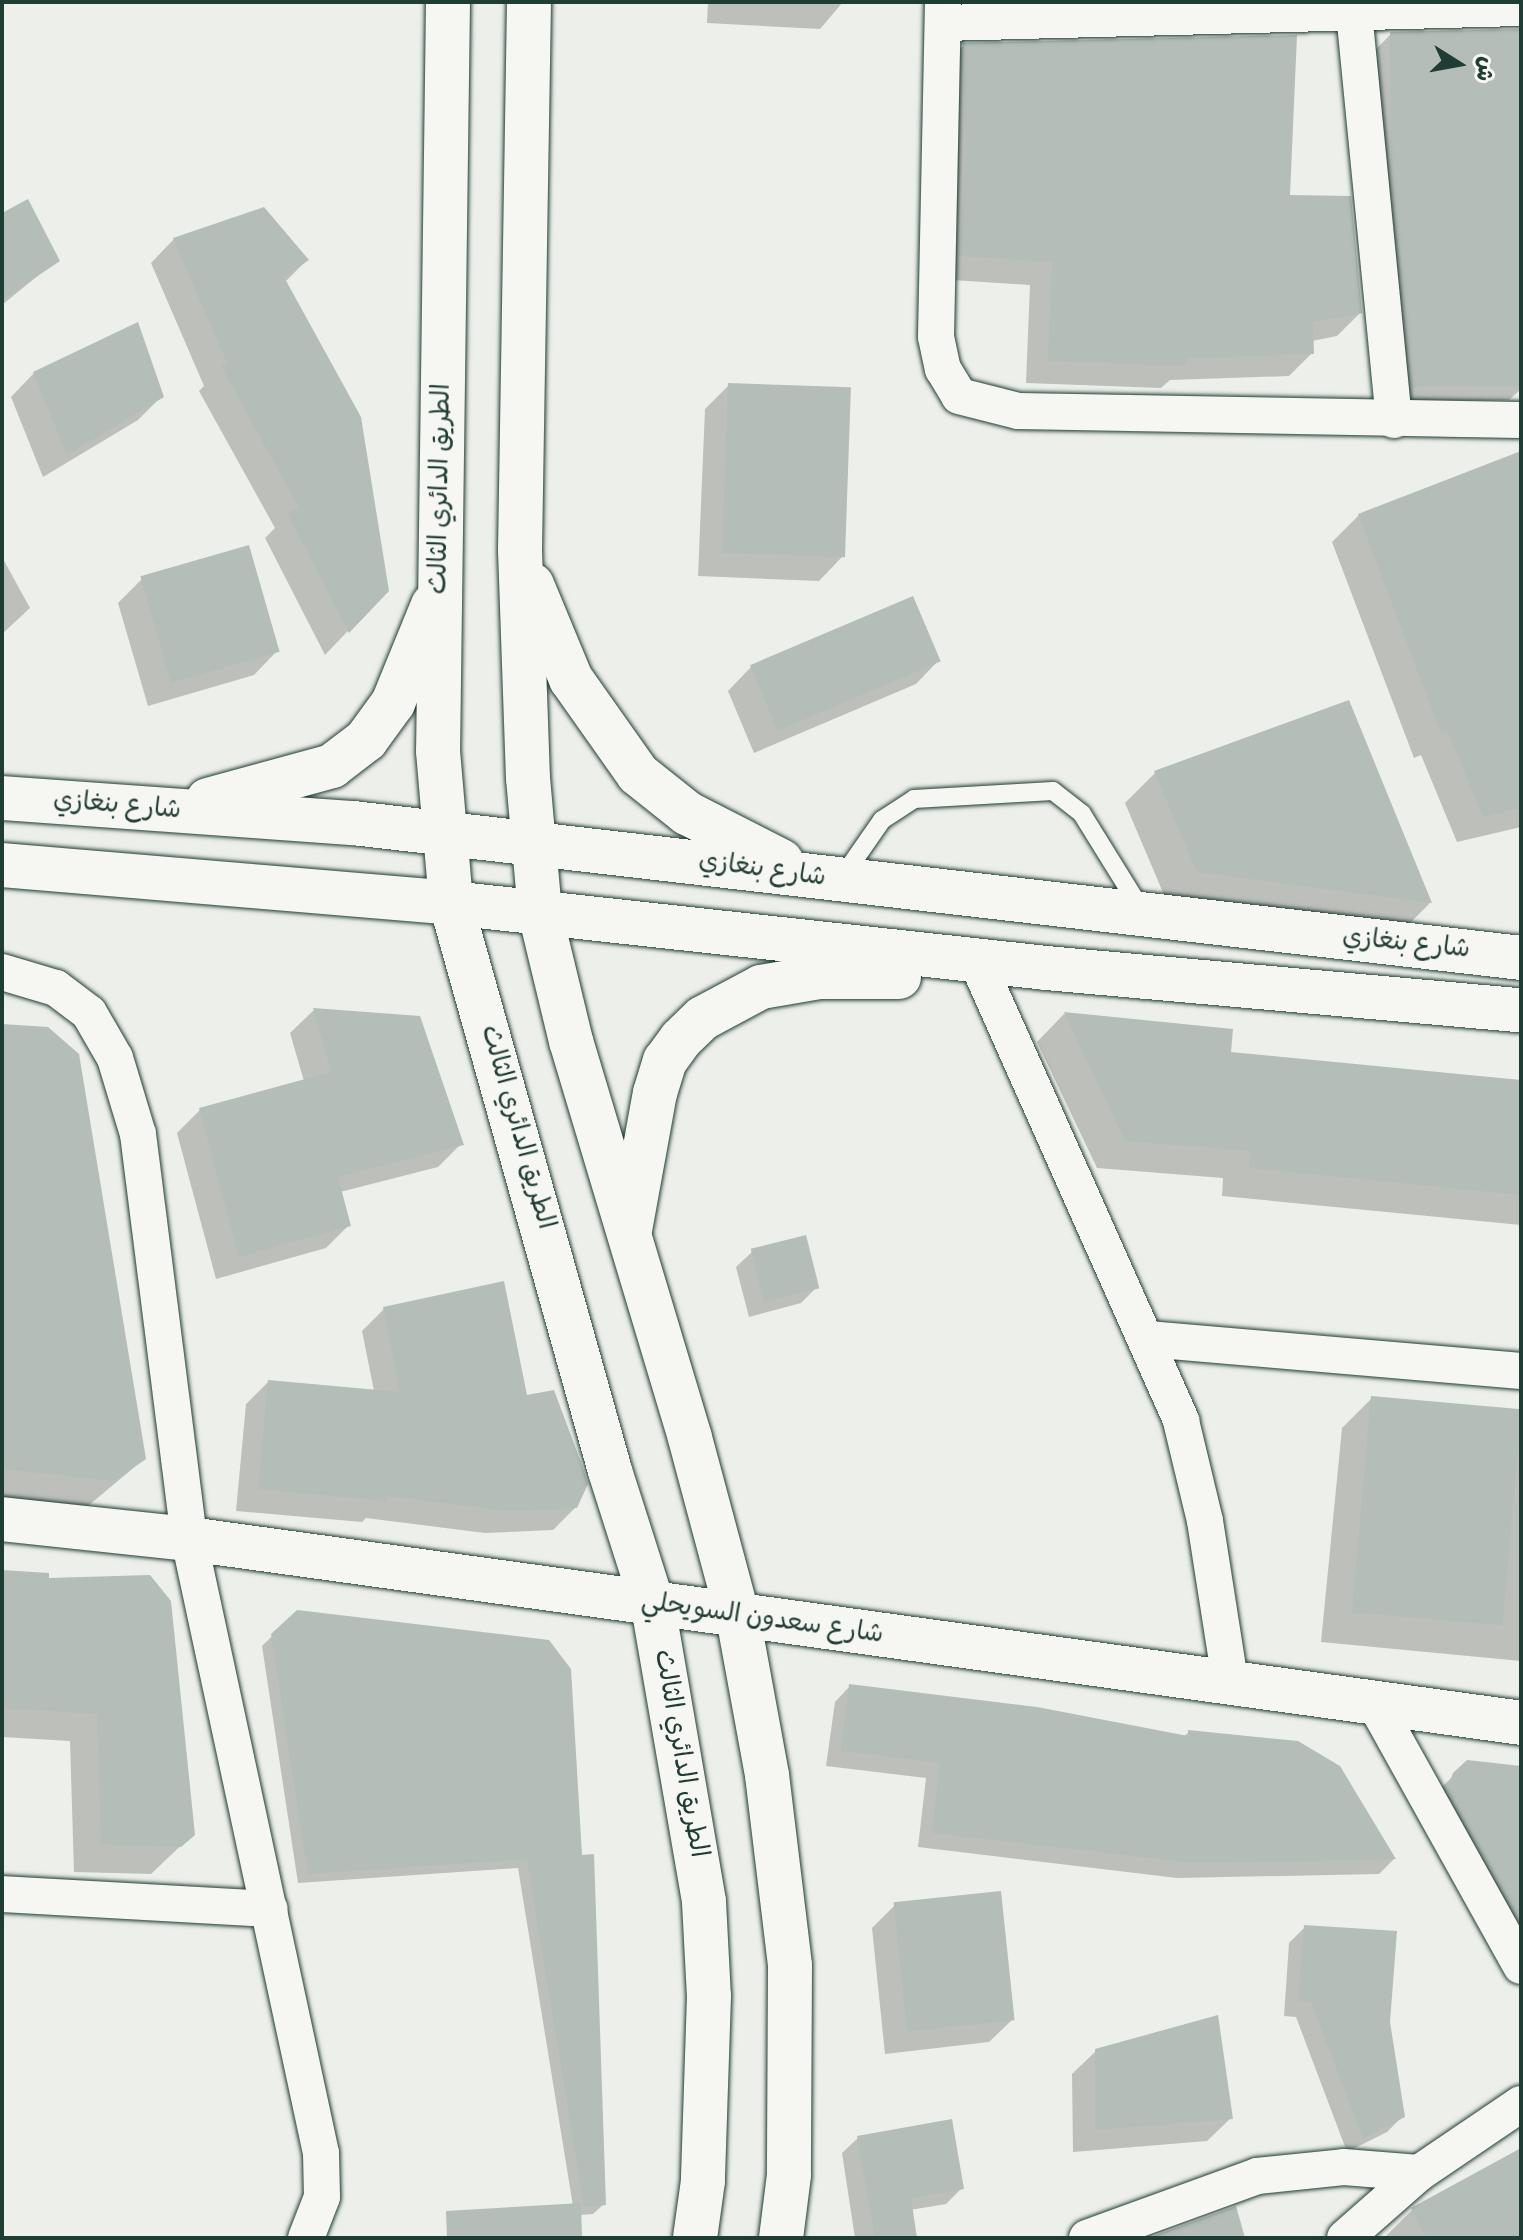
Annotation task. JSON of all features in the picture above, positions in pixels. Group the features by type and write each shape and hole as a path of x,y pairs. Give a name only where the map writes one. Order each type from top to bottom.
{"main road":[{"name":"الطريق الدائري الثالث","path":"448,2 438,751 451,903 610,1471 653,1606 704,1902 709,1996 703,2181 695,2238"},
{"path":"529,2 520,550 540,913 571,1041 738,1617 767,1775 790,1966 789,2175 781,2238"},
{"path":"520,550 571,679 638,774 734,841 833,882"},
{"path":"152,812 332,766 366,740 393,703 442,585"},
{"name":"شارع بنغازي","path":"2,798 444,834 1146,919 1521,958"},
{"name":"شارع بنغازي","path":"2,865 451,903 1046,968 1521,1010"},
{"path":"629,1233 665,1061 703,1018 761,987 819,977 982,973 1046,968"},
{"name":"شارع سعدون السويحلي","path":"2,1519 189,1539 653,1606 1230,1681 1521,1723"}],"street":[{"path":"1521,8 1353,6 943,12 936,337 943,369 959,396 1018,411 1521,420"},
{"path":"1353,6 1394,420"},
{"path":"2,972 56,988 89,1013 115,1058 138,1134 189,1539 321,2153 322,2197 306,2238"},
{"path":"982,973 1148,1339 1181,1421 1205,1521 1230,1681"},
{"path":"1148,1339 1521,1371"},
{"path":"1374,1702 1521,1966"},
{"path":"2,1894 270,1909"},
{"path":"1345,2238 1419,2173 1521,2104"},
{"path":"1087,2238 1257,2176 1344,2167 1419,2173"}],"lane":[{"path":"833,882 882,820 914,799 1053,791 1082,814 1146,919"}],"building":[{"path":"1521,29 1521,386 1412,387 1391,169 1390,32"},
{"path":"1297,35 1290,195 1351,196 1362,313 1313,322 1314,354 1187,358 1186,366 1048,361 1052,262 959,256 966,153 963,43"},
{"path":"28,199 60,261 2,300 2,213"},
{"path":"264,207 309,260 284,277 361,417 389,591 349,633 287,513 299,508 221,366 227,363 173,238"},
{"path":"138,322 164,397 67,455 33,372"},
{"path":"728,383 851,387 845,557 722,553"},
{"path":"1521,451 1521,808 1483,817 1447,730 1441,733 1358,514"},
{"path":"249,545 280,652 171,683 140,576"},
{"path":"913,596 941,661 778,731 750,665"},
{"path":"1349,700 1432,903 1197,872 1154,771"},
{"path":"313,1008 420,1016 464,1145 338,1177 351,1226 239,1257 199,1108 331,1072"},
{"path":"1064,1012 1233,1029 1231,1052 1521,1080 1521,1195 1249,1168 1251,1151 1125,1141"},
{"path":"2,1024 48,1027 79,1054 146,1459 114,1481 2,1469"},
{"path":"806,1235 819,1288 764,1302 751,1249"},
{"path":"504,1281 527,1395 554,1390 582,1465 588,1484 577,1508 508,1511 386,1496 386,1501 258,1489 268,1380 400,1392 383,1307"},
{"path":"1371,1396 1521,1409 1503,1625 1352,1612"},
{"path":"2,1570 49,1573 49,1578 150,1575 171,1601 195,1835 181,1847 101,1844 97,1714 2,1708"},
{"path":"297,1610 549,1640 571,1669 582,1855 594,1854 606,2205 584,2207 527,1859 308,1874 271,1634"},
{"path":"849,1684 1037,1707 1188,1736 1188,1730 1298,1741 1340,1766 1396,1859 1194,1863 932,1833 940,1763 841,1751"},
{"path":"1467,1760 1521,1766 1521,1923 1447,1790 1453,1773"},
{"path":"1001,1891 1015,2020 907,2032 894,1902"},
{"path":"1304,1925 1397,1931 1390,2022 1405,2117 1363,2138 1311,2002 1298,2001"},
{"path":"1218,2015 1233,2119 1095,2130 1095,2049"},
{"path":"952,2119 964,2189 911,2198 917,2238 875,2238 857,2136"},
{"path":"1521,2148 1521,2238 1426,2238 1411,2208"},
{"path":"581,2203 582,2238 447,2238 446,2211"},
{"path":"1236,2206 1245,2238 1148,2238"}]}
